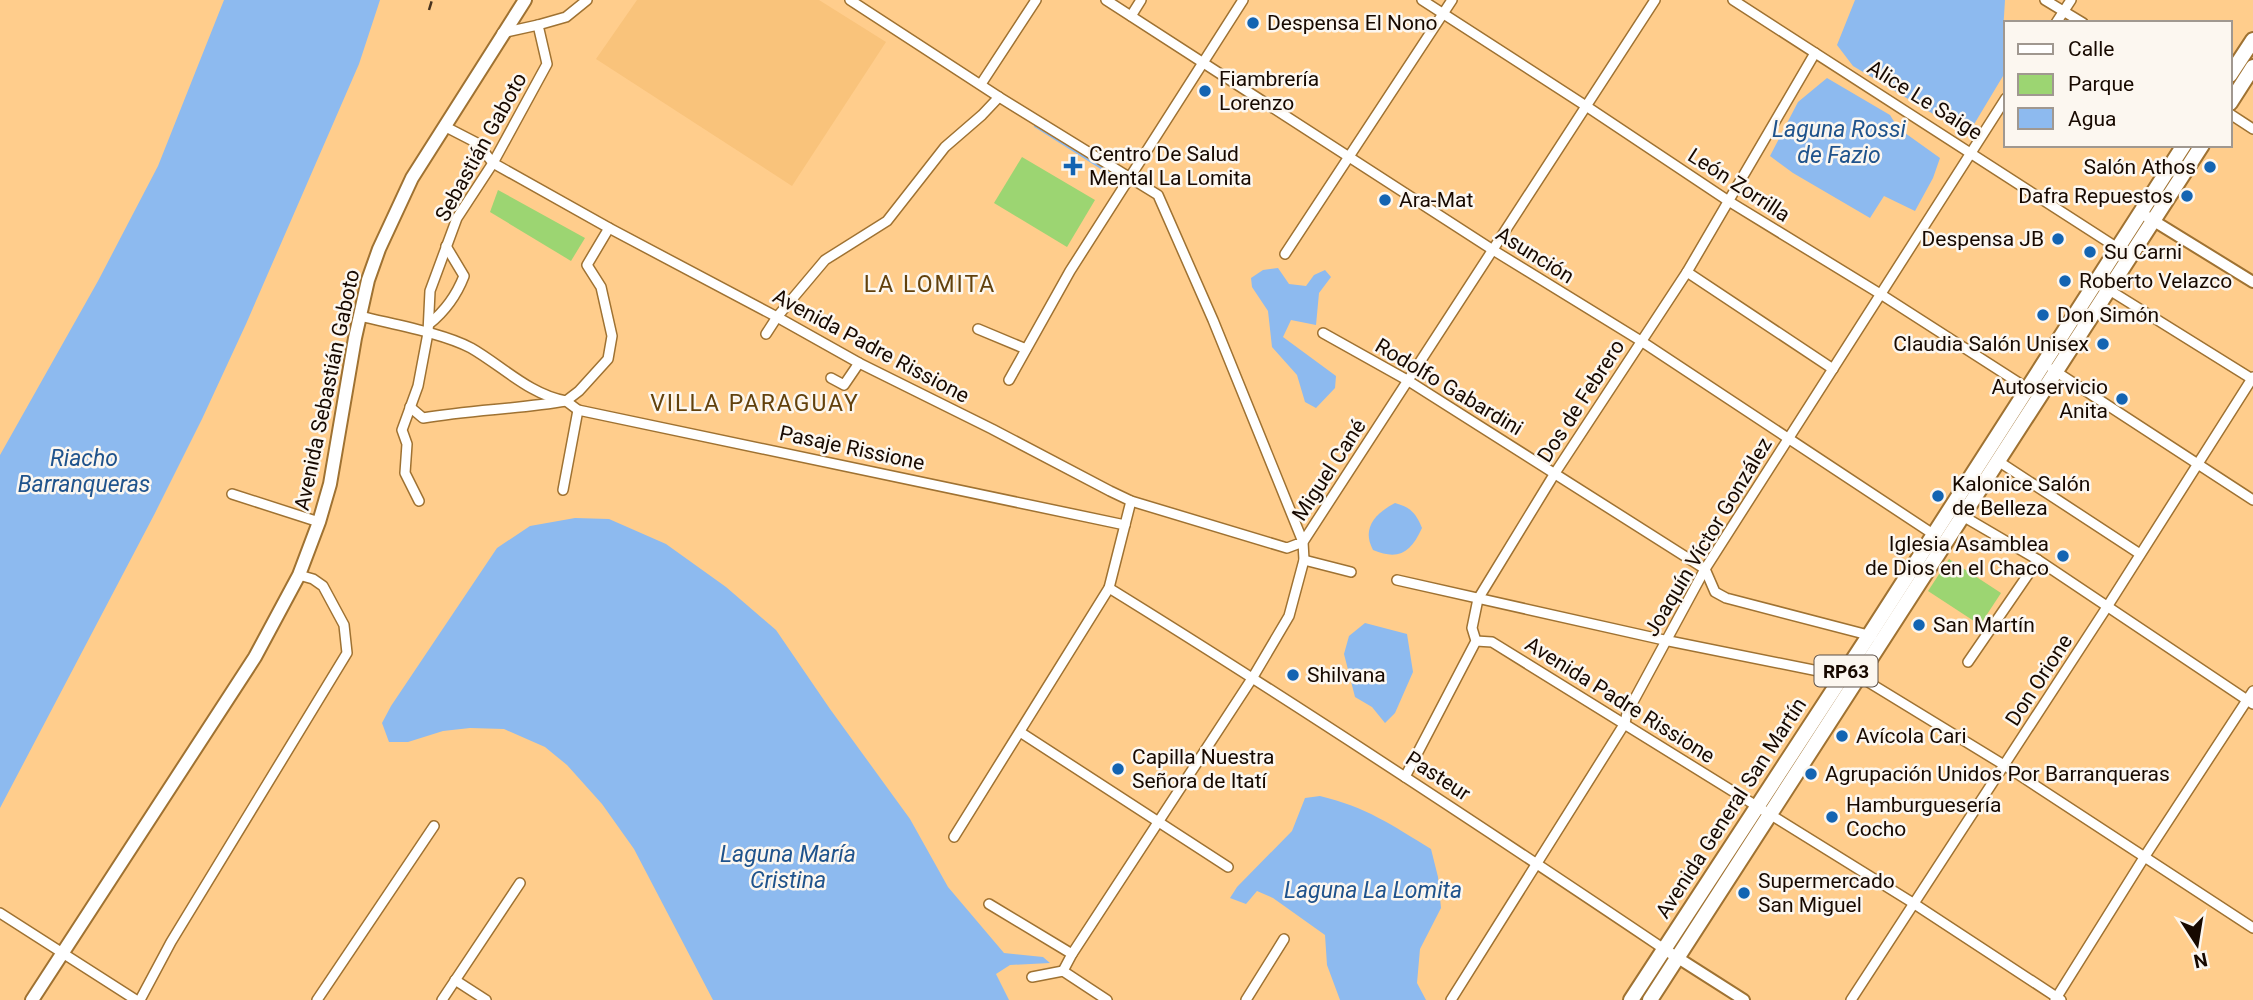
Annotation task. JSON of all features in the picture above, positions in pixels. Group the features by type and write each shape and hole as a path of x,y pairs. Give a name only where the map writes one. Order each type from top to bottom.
{"main road":[{"name":"Avenida Sebastián Gaboto","path":"32,1000 255,657 299,575 330,484 368,280 388,228 412,178 525,0"},
{"path":"2232,72 2253,40"},
{"path":"2232,100 2253,67"},
{"name":"Avenida General San Martín","path":"1650,1000 1843,676 1876,638 2034,393 2147,216 2184,147"},
{"name":"Avenida General San Martín","path":"2147,216 2200,147"},
{"name":"Avenida General San Martín","path":"1956,512 1998,461 2034,393"},
{"name":"Avenida General San Martín","path":"1630,1000 1860,677 1876,638"}],"street":[{"path":"502,33 566,18 587,0"},
{"path":"850,0 999,97 1158,195 1213,320 1303,542"},
{"path":"981,84 1036,0"},
{"name":"Asunción","path":"1106,0 1493,250 1641,341 1939,538"},
{"path":"1131,16 1141,0"},
{"path":"1009,380 1070,271 1243,0"},
{"name":"León Zorrilla","path":"1422,0 1730,202 1882,295 2034,393"},
{"path":"1285,254 1452,0"},
{"name":"Miguel Cané","path":"1063,971 1253,677 1289,616 1304,560 1303,542 1655,0"},
{"name":"Alice Le Saige","path":"1733,0 2124,252"},
{"path":"2045,0 2080,21"},
{"path":"2057,21 2071,0"},
{"name":"Sebastián Gaboto","path":"419,501 405,473 407,444 402,430 418,386 429,329 430,291 457,218 493,163 547,64 538,25"},
{"name":"Dos de Febrero","path":"1405,777 1476,641 1472,628 1478,599 1555,473 1687,272 1815,53"},
{"path":"766,334 825,260 887,220 944,147 982,116 999,97"},
{"name":"Joaquín Víctor González","path":"1451,1000 1625,723 1627,713 1664,640 1704,569 2004,101"},
{"path":"2232,115 2253,129"},
{"name":"Avenida Padre Rissione","path":"444,126 477,143 493,163 609,228 859,363 1131,501 1287,548 1303,542"},
{"path":"2147,216 2253,282"},
{"path":"410,407 423,418 463,411 528,407 566,401 579,391 608,359 612,335 601,287 587,265 609,228"},
{"path":"429,329 460,286 464,276 446,246"},
{"path":"1687,272 1833,369"},
{"path":"2102,286 2252,378"},
{"name":"Pasaje Rissione","path":"360,316 429,329 469,346 553,399 566,401 578,410 1125,525"},
{"path":"978,329 1026,349"},
{"name":"Rodolfo Gabardini","path":"1322,333 1407,380 1704,569 1715,592 1726,598 1876,638"},
{"path":"831,378 844,385 859,363"},
{"path":"2050,368 2253,500"},
{"name":"Don Orione","path":"1851,1000 2107,607 2252,378"},
{"path":"563,490 578,410"},
{"path":"1998,461 2140,554"},
{"path":"232,494 319,522"},
{"path":"954,837 1109,589 1131,501"},
{"path":"1956,512 2038,560 2250,702"},
{"path":"1304,560 1351,572"},
{"path":"1968,662 2038,560"},
{"path":"0,913 138,1000 347,653 344,625 323,586 313,579 299,575"},
{"path":"1396,580 1664,640 1843,676 1860,677 2004,765 2253,928"},
{"name":"Pasteur","path":"1109,589 1253,677 1744,1000"},
{"name":"Avenida Padre Rissione","path":"1476,641 1492,642 1625,723 1913,903 2057,999"},
{"path":"2057,999 2145,856 2250,702 2253,691"},
{"path":"1020,732 1228,867"},
{"path":"317,1000 434,826"},
{"path":"442,1000 520,883"},
{"path":"989,904 1072,954"},
{"path":"1246,1000 1284,939"},
{"path":"1032,977 1063,971 1107,1000"},
{"path":"455,980 485,1000"}],"shaded area":[{"path":"637,0 819,0 886,42 792,186 596,59"}],"green space":[{"path":"1022,157 1095,200 1067,247 994,203"},
{"path":"498,190 585,238 571,261 490,212"},
{"path":"1949,559 2001,593 1980,625 1928,591"}],"water":[{"name":"Riacho Barranqueras","path":"224,0 380,0 359,64 202,419 0,808 0,455 98,281 158,166"},
{"name":"Laguna Rossi de Fazio","path":"1855,0 2005,0 2004,74 1970,131 1940,118 1853,66 1837,45"},
{"name":"Laguna Rossi de Fazio","path":"1827,78 1890,115 1898,128 1940,158 1933,178 1915,211 1884,196 1870,218 1793,173 1770,156 1798,102"},
{"path":"1278,268 1289,284 1306,286 1314,275 1325,270 1331,277 1319,293 1316,325 1291,320 1283,337 1336,376 1335,388 1316,408 1305,402 1297,375 1272,347 1268,311 1252,287 1251,278 1263,270"},
{"path":"1395,503 1412,511 1422,528 1409,548 1390,555 1373,550 1369,535 1372,522 1382,511"},
{"name":"Laguna María Cristina","path":"575,518 609,519 666,544 726,587 776,630 910,819 948,887 1004,953 1043,957 1050,963 1010,965 996,974 1009,1000 713,1000 634,849 602,804 567,765 545,747 504,729 470,728 443,731 408,742 389,742 382,723 391,706 497,548 530,526"},
{"path":"1365,623 1407,634 1413,672 1395,713 1385,723 1372,707 1355,697 1344,654 1349,636"},
{"name":"Laguna La Lomita","path":"1320,796 1365,811 1431,849 1438,877 1441,908 1420,949 1417,983 1426,1000 1340,1000 1327,965 1325,935 1273,898 1257,891 1246,904 1230,898 1237,887 1292,831 1305,798"}],"waterway":[{"path":"1035,126 1114,176"}],"railway":[{"path":"429,10 432,0"}],"place":[{"name":"Despensa El Nono","path":"1253,23"},
{"name":"Fiambrería Lorenzo","path":"1205,91"},
{"name":"Centro De Salud Mental La Lomita","path":"1073,166"},
{"name":"Salón Athos","path":"2210,167"},
{"name":"Dafra Repuestos","path":"2187,196"},
{"name":"Ara-Mat","path":"1385,200"},
{"name":"Despensa JB","path":"2058,239"},
{"name":"Su Carni","path":"2090,252"},
{"name":"Roberto Velazco","path":"2065,281"},
{"name":"Don Simón","path":"2043,315"},
{"name":"Claudia Salón Unisex","path":"2103,344"},
{"name":"Autoservicio Anita","path":"2122,399"},
{"name":"Kalonice Salón de Belleza","path":"1938,496"},
{"name":"Iglesia Asamblea de Dios en el Chaco","path":"2063,556"},
{"name":"San Martín","path":"1919,625"},
{"name":"Shilvana","path":"1293,675"},
{"name":"Avícola Cari","path":"1842,736"},
{"name":"Capilla Nuestra Señora de Itatí","path":"1118,769"},
{"name":"Agrupación Unidos Por Barranqueras","path":"1811,774"},
{"name":"Hamburguesería Cocho","path":"1832,817"},
{"name":"Supermercado San Miguel","path":"1744,893"}],"district":[{"name":"LA LOMITA","path":"930,284"},
{"name":"VILLA PARAGUAY","path":"755,403"}]}
